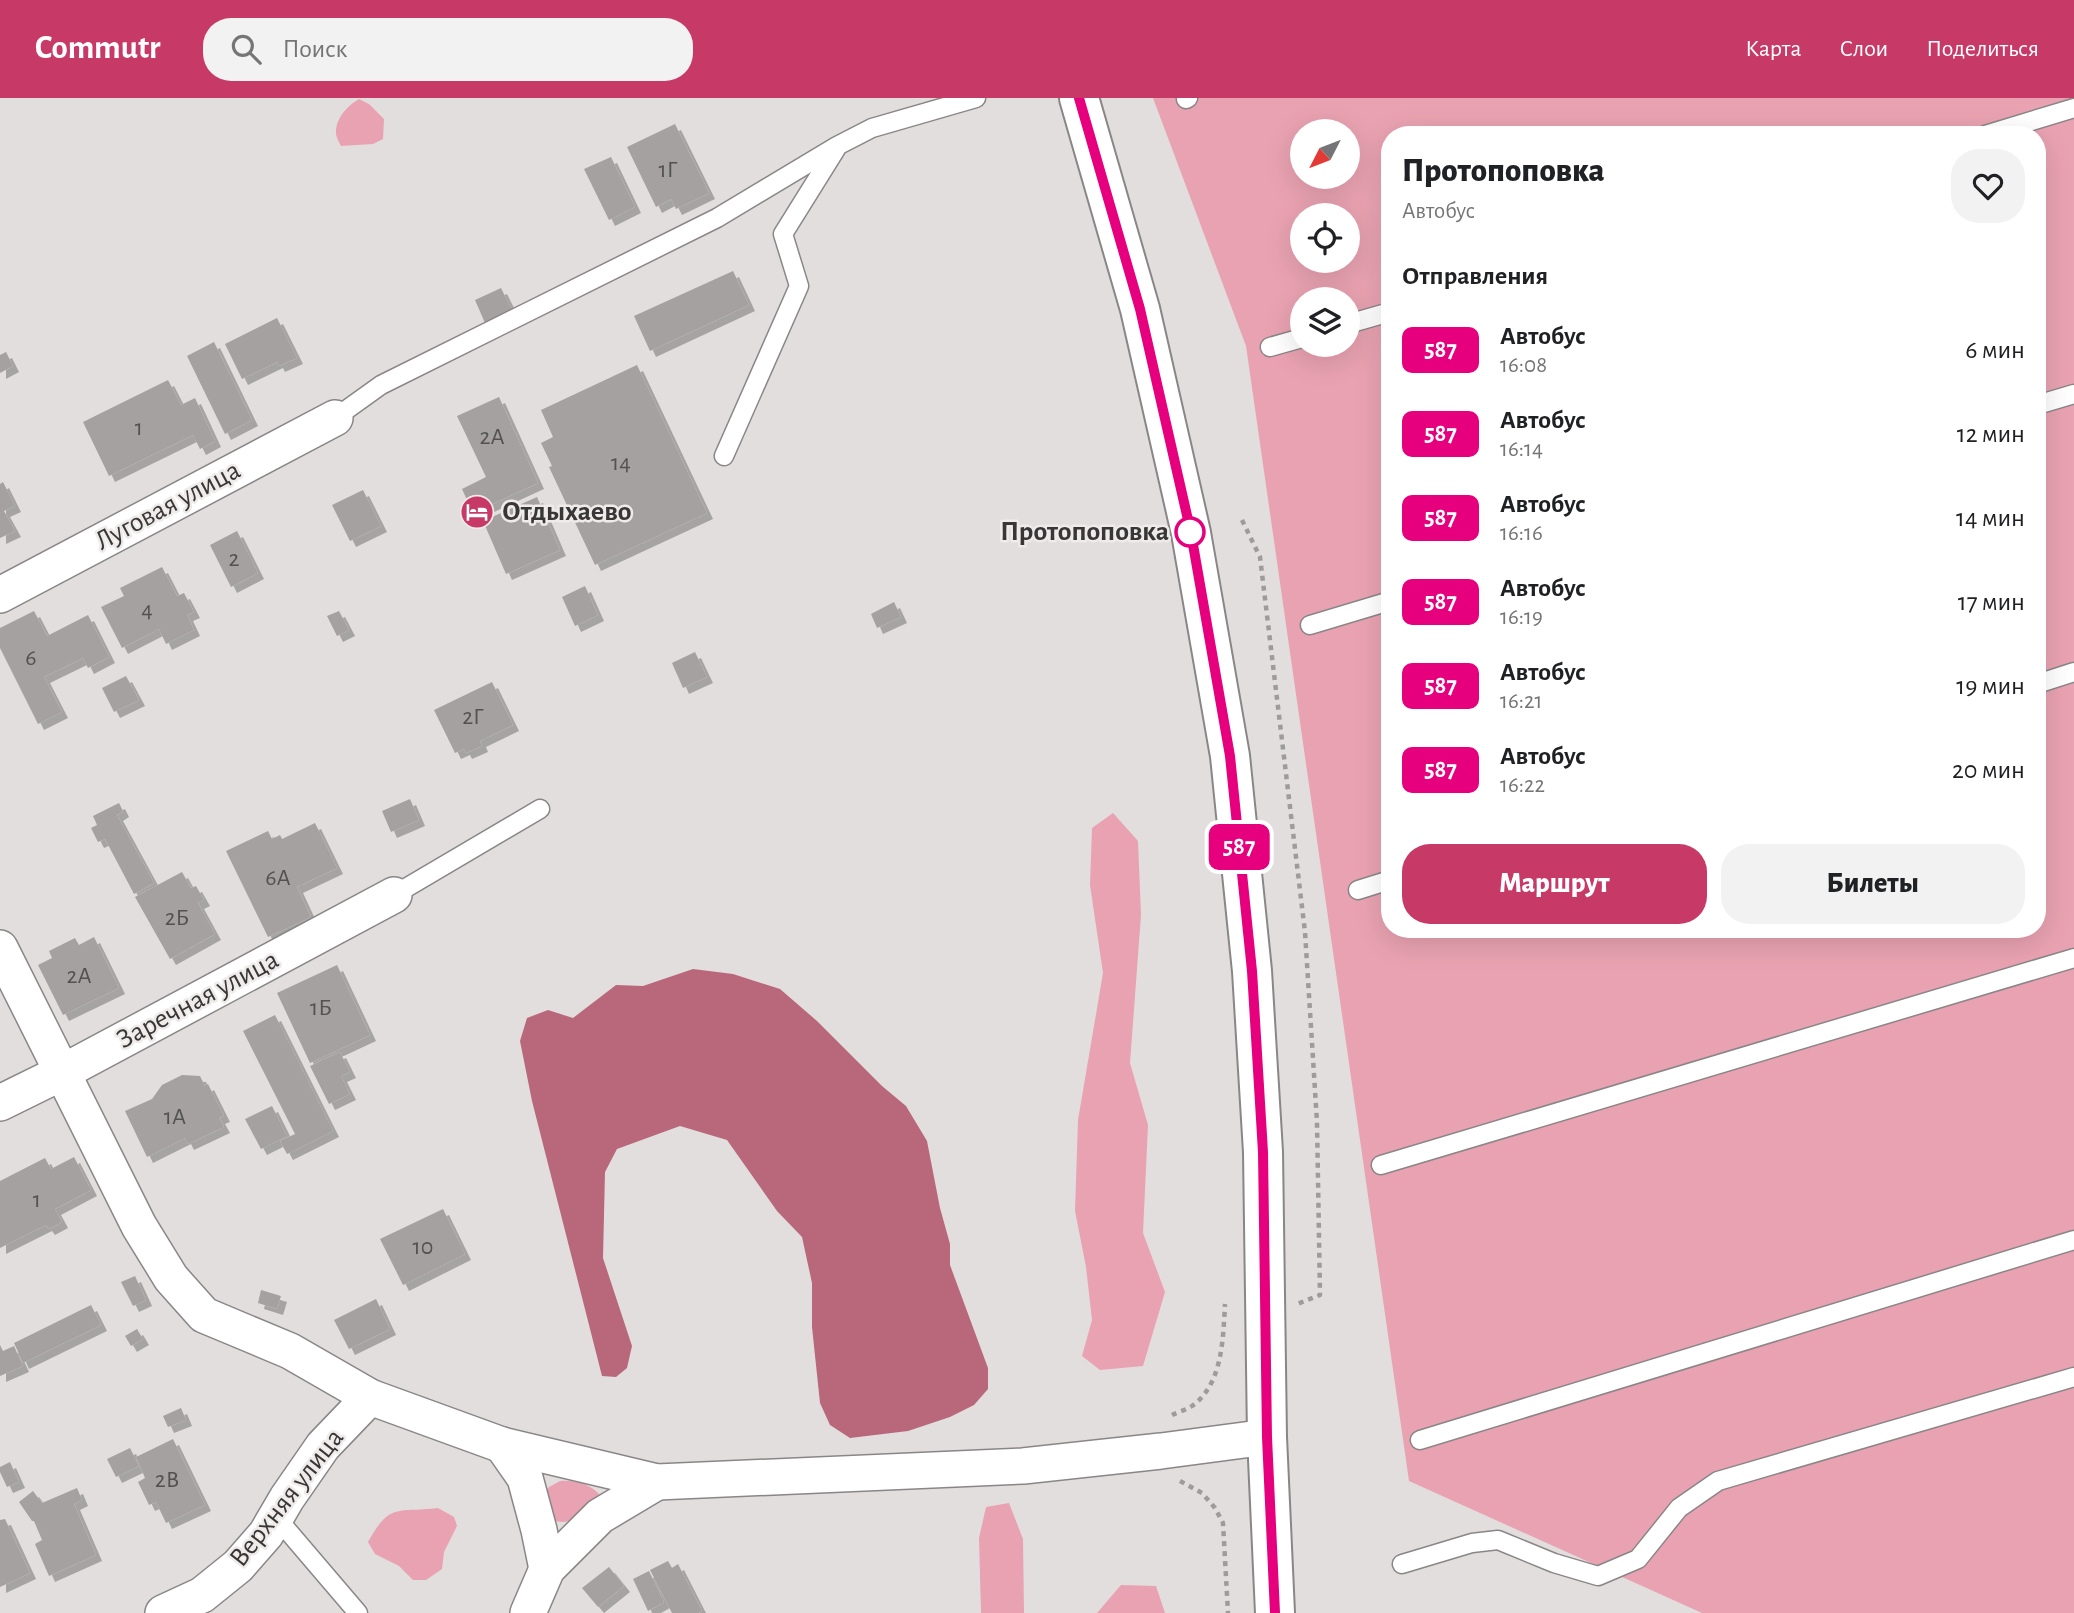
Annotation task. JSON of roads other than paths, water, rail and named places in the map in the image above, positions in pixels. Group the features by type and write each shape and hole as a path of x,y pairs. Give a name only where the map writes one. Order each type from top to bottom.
{"highway":[{"path":"1079,98 1140,309 1191,533 1230,756 1252,971 1263,1152 1267,1437 1275,1613"}],"street":[{"name":"Луговая улица","path":"0,595 335,418"},
{"name":"Заречная улица","path":"0,1103 394,895"},
{"path":"0,948 139,1226 171,1278 204,1315 290,1351 370,1397 502,1445 657,1482 1023,1466 1267,1437"},
{"name":"Верхняя улица","path":"163,1613 202,1595 238,1566 266,1534 323,1446 370,1397"},
{"path":"502,1445 525,1478 547,1569"},
{"path":"523,1609 547,1569 600,1516 657,1482"}],"lane":[{"path":"335,418 381,385 717,218 872,128 948,102 975,98"},
{"path":"2014,126 2074,108"},
{"path":"724,456 799,286 783,234 838,146"},
{"path":"1360,321 1381,315"},
{"path":"1270,347 1290,341"},
{"path":"2046,402 2074,394"},
{"path":"1310,625 1381,604"},
{"path":"2046,681 2074,672"},
{"path":"394,895 540,809"},
{"path":"1358,890 1381,883"},
{"path":"1381,1165 2074,958"},
{"path":"1420,1440 2074,1240"},
{"path":"1402,1564 1472,1543 1498,1540 1554,1563 1598,1576 1638,1559 1679,1508 1718,1481 2074,1377"},
{"path":"276,1517 358,1613"}],"place":[{"name":"Отдыхаево","path":"477,512"},
{"name":"Протопоповка","path":"1190,532"}]}
